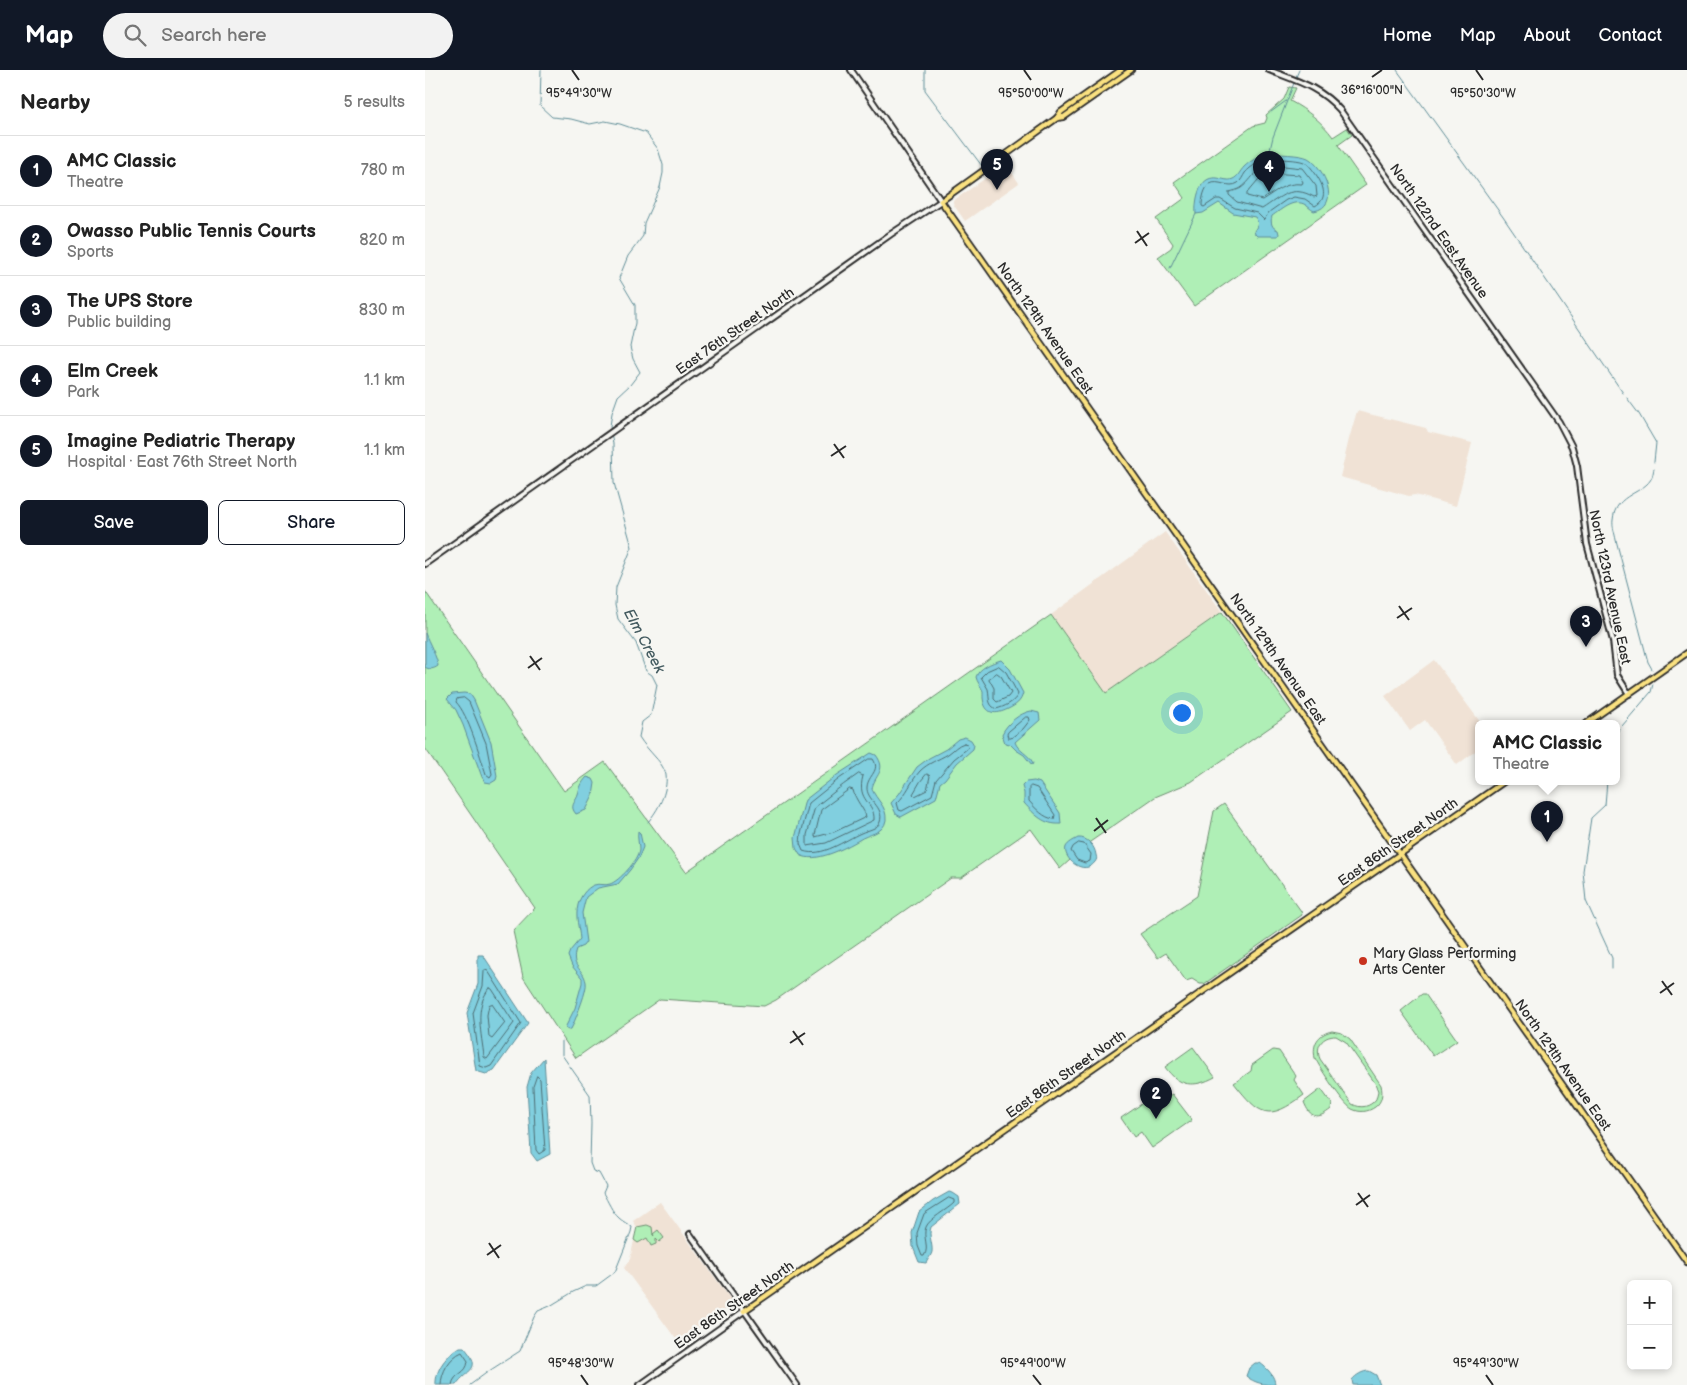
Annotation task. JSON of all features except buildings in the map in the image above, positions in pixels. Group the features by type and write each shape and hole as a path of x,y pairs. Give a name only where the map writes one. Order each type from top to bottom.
{"main road":[{"name":"East 76th Street North","path":"941,201 1121,70"},
{"name":"East 76th Street North","path":"1057,118 1064,117 1131,70"},
{"name":"North 129th Avenue East","path":"941,201 1687,1262"},
{"path":"1591,720 1687,653"},
{"name":"East 86th Street North","path":"745,1311 1499,785"}],"street":[{"name":"North 129th Avenue East","path":"851,70 941,201"},
{"name":"North 122nd East Avenue","path":"1269,70 1315,89 1327,97 1340,110 1559,422 1574,452"},
{"name":"East 76th Street North","path":"425,564 891,234 941,201"},
{"name":"North 123rd Avenue East","path":"1574,452 1587,544 1613,641 1617,675 1629,694"},
{"path":"691,1234 797,1385"},
{"name":"East 86th Street North","path":"640,1385 745,1311"}],"shaded area":[{"path":"1006,164 1019,183 965,221 953,204 953,201"},
{"path":"1357,411 1426,428 1428,432 1472,443 1456,506 1415,495 1409,496 1340,477"},
{"path":"1165,532 1222,612 1106,693 1051,615"},
{"path":"1434,660 1479,720 1475,720 1475,751 1457,765 1425,720 1410,731 1385,696"},
{"path":"660,1202 732,1301 730,1302 732,1305 678,1342 624,1268 630,1259 637,1227 633,1221"}],"green space":[{"path":"1289,87 1296,88 1290,101 1314,117 1333,137 1347,128 1352,135 1338,145 1366,185 1194,306 1158,257 1171,248 1173,244 1156,219 1185,198 1174,182 1253,126 1265,123 1266,115 1284,99"},
{"path":"425,591 564,791 605,762 686,872 1051,615 1106,693 1222,612 1292,712 1191,782 1155,797 1090,842 1060,869 1031,829 961,878 951,878 776,1000 764,1006 660,999 576,1058 523,977 513,931 535,908 425,748"},
{"path":"1224,804 1302,915 1204,984 1200,984 1192,979 1186,981 1166,953 1158,958 1140,934 1197,896 1214,811"},
{"path":"1422,994 1425,994 1457,1040 1433,1056 1401,1011"},
{"path":"1327,1032 1342,1033 1350,1039 1381,1085 1381,1100 1372,1109 1361,1111 1348,1106 1315,1058 1315,1044","holes":["1336,1036 1346,1042 1375,1083 1378,1091 1374,1102 1362,1107 1352,1104 1320,1059 1318,1050 1323,1040"]},
{"path":"1193,1047 1215,1077 1200,1083 1187,1084 1176,1079 1165,1067"},
{"path":"1273,1050 1279,1051 1296,1076 1294,1080 1304,1095 1282,1109 1265,1112 1251,1103 1234,1083 1251,1071 1252,1065"},
{"path":"1321,1089 1332,1104 1331,1109 1322,1115 1315,1116 1309,1111 1304,1102"},
{"path":"1159,1092 1164,1099 1172,1094 1192,1120 1152,1148 1141,1132 1134,1137 1121,1118"},
{"path":"647,1225 652,1227 653,1235 654,1236 653,1234 658,1230 664,1238 659,1242 656,1239 656,1244 651,1246 647,1238 638,1243 634,1240 637,1227"}],"water":[{"path":"1268,154 1308,158 1320,169 1328,186 1329,194 1327,202 1322,208 1314,211 1305,205 1295,203 1283,208 1272,216 1271,219 1273,227 1278,230 1278,236 1257,236 1254,231 1257,224 1255,217 1233,213 1219,203 1203,213 1196,214 1197,198 1204,182 1213,178 1233,179 1249,163 1258,157"},
{"path":"425,633 438,663 438,666 428,669 425,667"},
{"path":"1001,660 1010,669 1023,693 1016,705 995,713 986,708 983,691 976,677 983,668"},
{"path":"452,694 470,694 474,700 491,742 497,776 496,780 491,783 485,782 482,777 463,725 456,710 447,699"},
{"path":"1031,711 1039,713 1040,720 1015,742 1029,757 1033,763 1032,765 1024,755 1010,744 1005,743 1002,734 1014,719"},
{"path":"965,737 971,740 974,745 973,749 957,763 940,783 936,798 901,817 896,814 891,803 917,767 958,739"},
{"path":"871,753 876,755 881,765 872,789 885,811 885,825 879,831 830,854 814,858 800,855 796,848 795,838 805,800 837,775"},
{"path":"587,777 593,779 595,783 593,796 586,810 576,814 573,804 582,783"},
{"path":"1034,781 1040,783 1060,813 1061,824 1045,821 1024,803 1022,786 1026,782"},
{"path":"638,831 643,847 630,870 618,884 598,888 586,897 582,913 586,942 583,946 576,949 575,960 584,977 586,986 584,997 573,1025 568,1030 565,1028 575,1008 582,983 582,978 572,966 568,956 580,939 577,922 579,902 591,886 610,884 627,870 638,854"},
{"path":"1078,838 1090,843 1094,848 1097,859 1085,868 1075,864 1067,856 1066,847"},
{"path":"478,955 483,955 528,1023 494,1070 486,1074 476,1071 467,1013 478,984"},
{"path":"544,1058 550,1154 537,1161 531,1153 527,1087 531,1073"},
{"path":"949,1192 959,1197 960,1204 931,1227 932,1253 926,1263 919,1262 913,1247 912,1233 919,1212"},
{"path":"460,1347 464,1347 473,1360 472,1369 456,1385 436,1385 437,1373 443,1363"},
{"path":"1255,1363 1260,1363 1268,1370 1274,1378 1275,1385 1260,1383 1246,1376 1249,1368"},
{"path":"1369,1371 1376,1375 1380,1385 1353,1385 1352,1380 1355,1376"}],"waterway":[{"name":"Elm Creek","path":"541,70 540,106 552,117 590,124 605,121 646,133 658,149 663,165 660,187 644,223 643,236 628,256 619,278 635,305 635,323 630,347 633,359 640,372 618,396 610,426 613,444 614,483 632,547 616,587 615,605 618,619 636,643 646,671 652,675 657,685 651,715 642,722 639,737 661,764 666,775 662,800 648,822"},
{"path":"925,70 925,90 982,166"},
{"path":"1296,77 1299,70"},
{"path":"1397,70 1503,217 1623,393"},
{"path":"1269,154 1273,137 1294,83"},
{"path":"1271,112 1286,101"},
{"path":"1170,268 1196,214"},
{"path":"1627,398 1656,443 1654,462"},
{"path":"1652,669 1648,662 1613,522 1615,511 1619,504 1648,483 1654,469"},
{"path":"1620,728 1651,692 1653,684"},
{"path":"1607,785 1605,805 1591,818 1583,871 1586,901 1612,958 1612,969"},
{"name":"Elm Creek","path":"470,1385 520,1351 538,1311 586,1286 596,1286 615,1272 631,1232 632,1227 620,1219 612,1210 603,1193 606,1186 599,1173 593,1171 590,1163 590,1095 562,1055 562,1041"}],"place":[{"name":"Imagine Pediatric Therapy","path":"997,190"},
{"name":"Elm Creek","path":"1269,192"},
{"name":"The UPS Store","path":"1586,647"},
{"name":"AMC Classic","path":"1547,842"},
{"name":"Mary Glass Performing Arts Center","path":"1363,961"},
{"name":"Owasso Public Tennis Courts","path":"1156,1119"}]}
